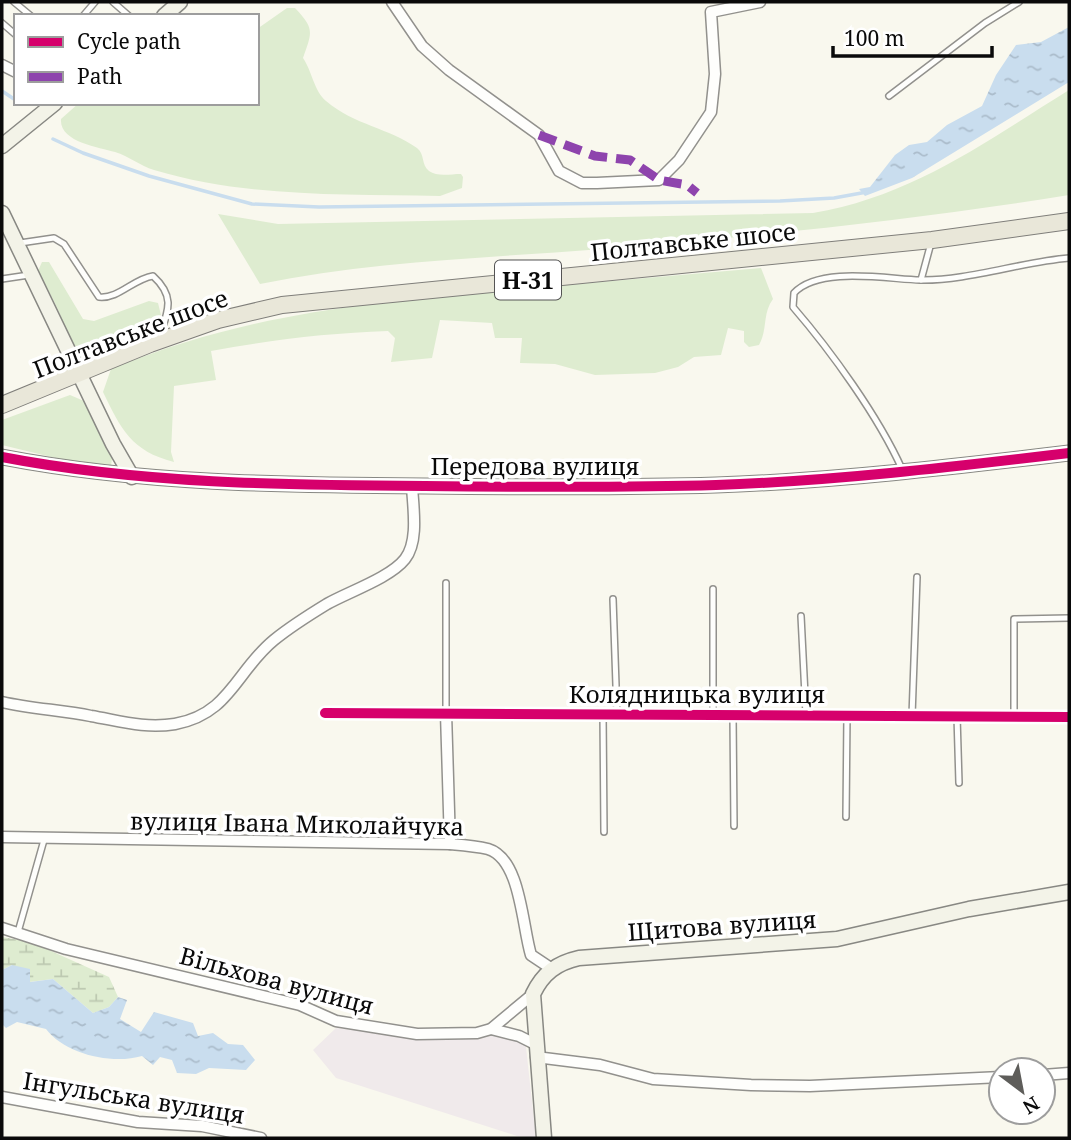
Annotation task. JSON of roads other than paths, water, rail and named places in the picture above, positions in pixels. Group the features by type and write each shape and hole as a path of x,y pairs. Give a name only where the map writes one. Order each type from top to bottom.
{"main road":[{"name":"Полтавське шосе","path":"2,405 158,341 218,320 306,301 932,240 1069,221"}],"street":[{"path":"166,14 180,2"},
{"path":"392,2 422,46 449,70 539,135 559,171 582,183 659,180 679,160 711,112 715,74 712,7 760,2"},
{"path":"2,146 50,105"},
{"path":"2,213 113,444 132,477"},
{"name":"Передова вулиця","path":"2,457 62,469 222,483 412,486 718,485 903,472 1069,453"},
{"path":"2,702 92,716 132,726 175,724 207,715 234,688 256,657 275,639 324,606 395,568 405,558 411,546 412,486"},
{"name":"Колядницька вулиця","path":"324,713 1069,717"},
{"path":"446,713 450,844"},
{"name":"вулиця Івана Миколайчука","path":"2,837 44,840 450,844 489,849 503,858 514,875 531,956 552,969"},
{"name":"Щитова вулиця","path":"552,969 579,958 837,939 969,909 1069,892"},
{"name":"Вільхова вулиця","path":"2,928 66,949 234,987 300,1005 336,1021 417,1034 477,1033 491,1029"},
{"path":"491,1029 533,994 540,979 552,969"},
{"path":"533,994 544,1138"},
{"path":"491,1029 519,1036 536,1051 653,1079 810,1086 987,1078"},
{"name":"Інгульська вулиця","path":"2,1097 138,1122 202,1126 261,1138"}],"lane":[{"path":"14,2 29,14"},
{"path":"113,2 127,14"},
{"path":"890,96 985,23 1019,2"},
{"path":"17,243 42,243 54,238 64,244 99,297 107,298 140,278 153,276 165,287 169,307 158,341"},
{"path":"920,280 932,240"},
{"path":"903,472 890,443 825,344 793,307 793,298 801,287 837,277 870,274 920,280 1069,258"},
{"path":"2,279 33,274"},
{"path":"912,716 917,577"},
{"path":"446,583 446,713"},
{"name":"Колядницька вулиця","path":"713,589 713,715"},
{"name":"Колядницька вулиця","path":"612,599 617,714"},
{"name":"Колядницька вулиця","path":"801,616 806,715"},
{"path":"1014,717 1013,619 1069,618"},
{"name":"Колядницька вулиця","path":"603,714 604,832"},
{"name":"Колядницька вулиця","path":"846,817 847,715"},
{"name":"Колядницька вулиця","path":"733,716 734,826"},
{"path":"957,716 959,783"},
{"path":"18,932 44,840"}],"water":[{"path":"1069,27 1069,82 912,178 865,196 859,189 870,187 895,155 909,145 927,142 947,125 982,106 996,75 1016,45 1041,42"},
{"path":"12,965 30,969 30,982 53,979 93,1013 109,1007 118,997 127,1000 120,1019 141,1032 154,1012 193,1023 198,1036 213,1033 228,1044 243,1045 255,1060 246,1070 209,1068 196,1074 177,1073 172,1060 160,1057 153,1065 142,1056 103,1058 65,1045 46,1029 17,1022 6,1028 2,1024 2,970"}],"waterway":[{"path":"2,91 14,99"},
{"path":"53,139 83,153 149,176 252,204 319,207 780,201 834,198 867,192"}]}
